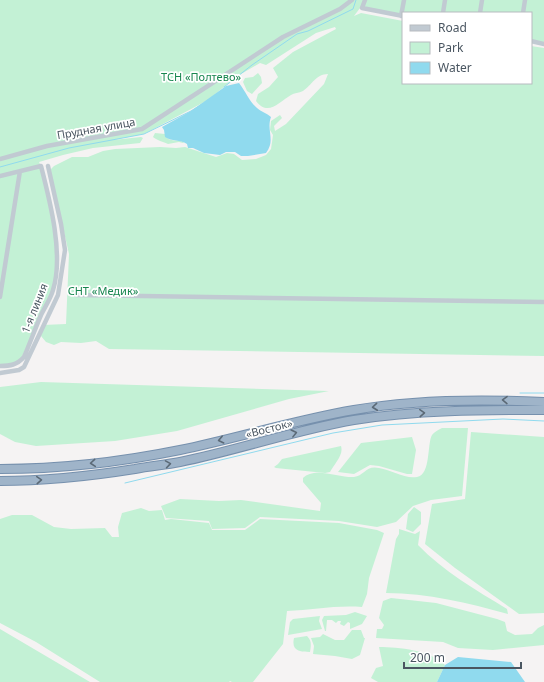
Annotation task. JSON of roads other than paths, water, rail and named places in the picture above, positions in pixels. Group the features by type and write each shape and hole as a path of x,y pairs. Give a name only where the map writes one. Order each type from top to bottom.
{"highway":[{"name":"«Восток»","path":"0,469 35,468 141,457 180,450 311,418 356,409 434,401 506,400 544,402"},
{"name":"«Восток»","path":"0,481 64,478 180,462 318,427 397,415 469,410 544,410"}],"street":[{"name":"Прудная улица","path":"0,159 47,146 142,129 283,37 340,9 352,0"},
{"path":"365,0 362,8 402,16"},
{"path":"402,12 404,0"},
{"path":"443,12 445,0"},
{"path":"480,12 482,0"},
{"path":"523,12 525,0"},
{"path":"532,41 544,44"},
{"name":"1-я линия","path":"0,366 11,366 19,363 24,357 53,290 57,269 56,248 49,197 42,166 20,171"},
{"path":"0,373 19,370 24,367 58,295 65,250 61,224 48,166"},
{"path":"0,176 20,171 0,296"},
{"path":"76,295 544,302"}],"water":[{"path":"239,83 254,105 271,117 271,140 266,153 241,156 235,152 226,152 220,155 204,153 193,148 188,148 187,144 184,142 170,140 165,137 162,127 191,111 226,86"},
{"path":"458,657 511,662 525,682 437,682 445,665"}],"waterway":[{"path":"224,87 252,65 297,34 308,31 353,9 356,0"},
{"path":"0,167 69,148 144,134 202,104"},
{"path":"520,393 544,393"},
{"path":"125,483 333,433 382,425 503,419 544,421"}],"park label":[{"name":"ТСН «Полтево»","path":"201,76"},
{"name":"СНТ «Медик»","path":"103,290"}]}
